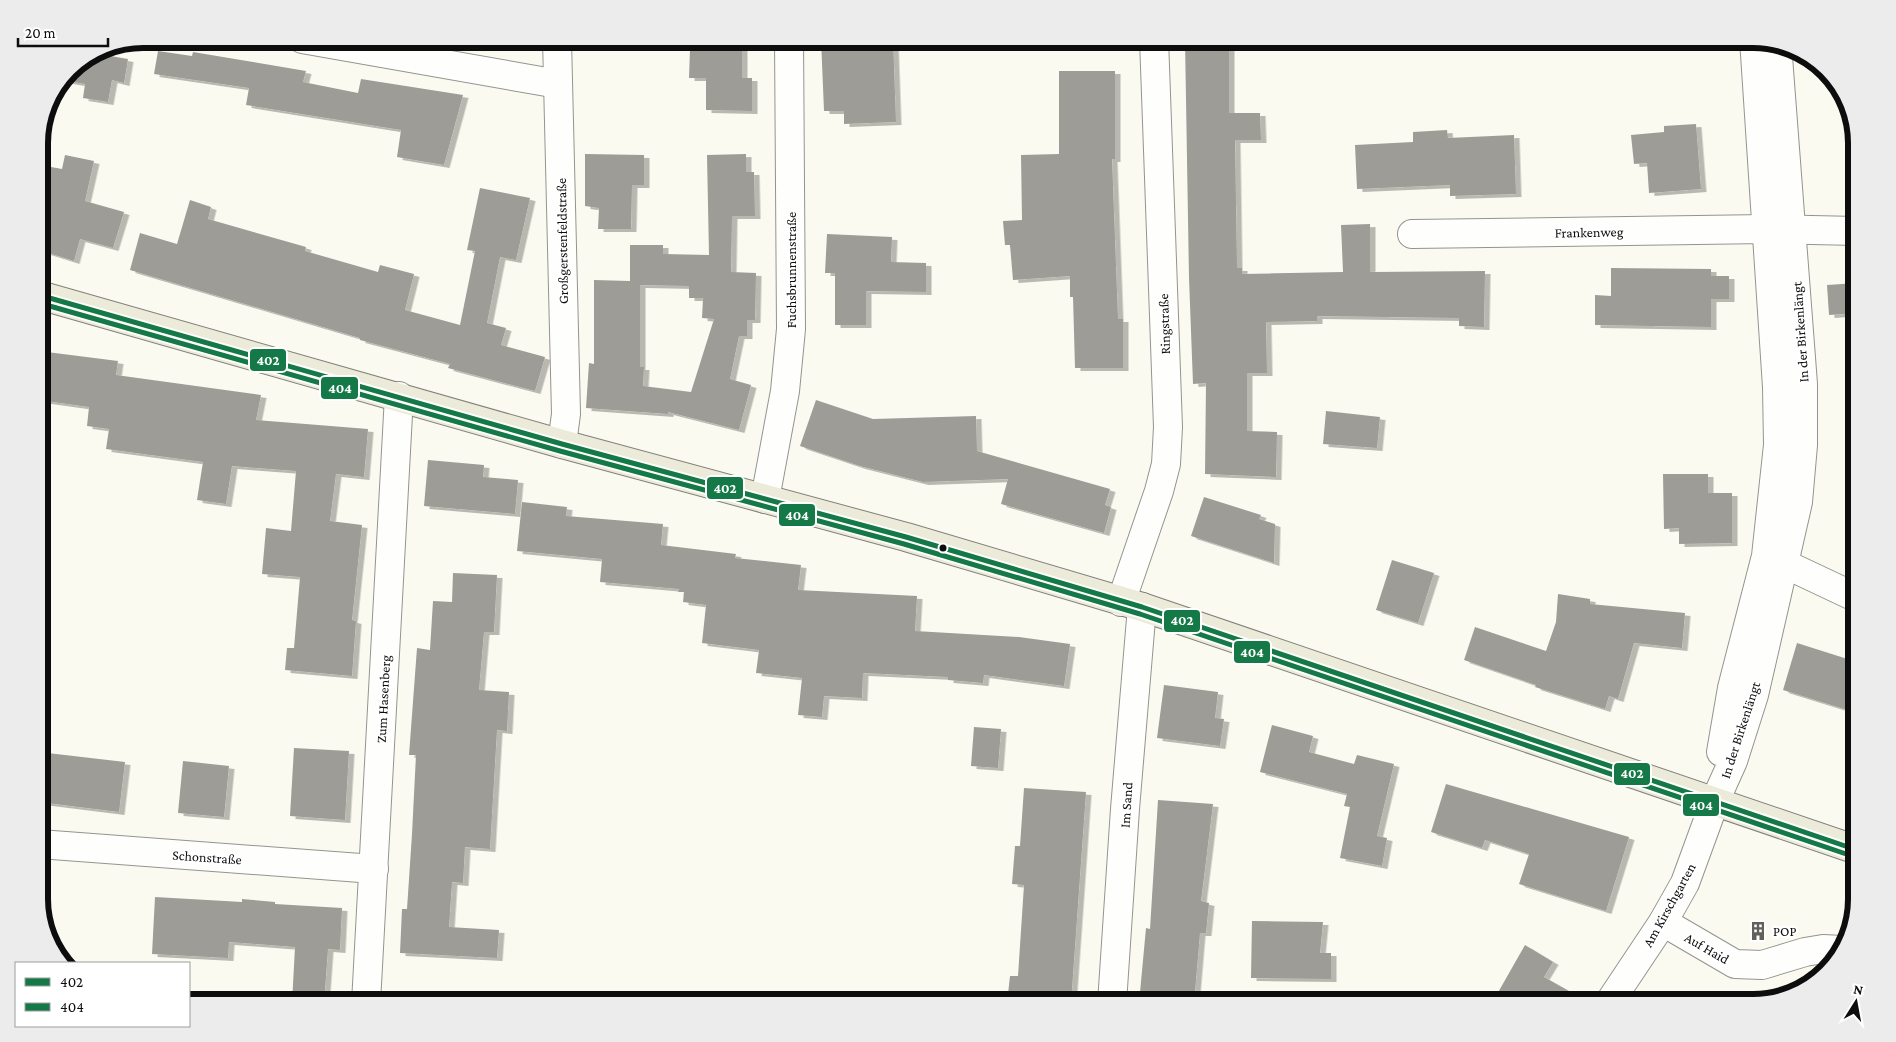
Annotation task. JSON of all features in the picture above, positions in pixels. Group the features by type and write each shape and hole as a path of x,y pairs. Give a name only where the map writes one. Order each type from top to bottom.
{"main road":[{"path":"48,298 562,444 985,559 1131,605 1715,800 1848,847"}],"street":[{"path":"353,48 558,84"},
{"name":"Großgerstenfeldstraße","path":"557,48 566,414 562,444"},
{"name":"Fuchsbrunnenstraße","path":"765,499 784,391 791,329 789,48"},
{"name":"Ringstraße","path":"1131,605 1166,464 1168,426 1154,48"},
{"name":"In der Birkenlängt","path":"1755,48 1777,387 1778,436 1774,496 1775,559"},
{"name":"In der Birkenlängt","path":"1715,800 1732,688 1775,559 1798,502 1803,445 1804,384 1778,51"},
{"name":"Frankenweg","path":"1412,234 1766,229 1848,231"},
{"name":"Zum Hasenberg","path":"367,994 399,396"},
{"path":"1775,559 1848,594"},
{"name":"Im Sand","path":"1113,994 1125,809 1131,605"},
{"name":"Am Kirschgarten","path":"1615,994 1663,922 1685,882 1715,800"},
{"name":"Schonstraße","path":"48,845 374,870"},
{"name":"Auf Haid","path":"1663,922 1735,964 1762,965 1804,952 1834,950"}],"building":[{"path":"742,48 742,78 752,78 752,111 706,110 706,78 689,78 690,49"},
{"path":"821,48 893,48 896,122 844,124 844,111 824,111"},
{"path":"1185,48 1229,48 1229,113 1260,113 1261,140 1235,140 1237,268 1242,268 1242,274 1343,272 1341,225 1370,224 1370,272 1485,271 1484,327 1459,326 1459,318 1317,316 1317,321 1266,322 1267,373 1247,373 1247,431 1277,432 1276,477 1205,474 1206,383 1193,384 1189,278"},
{"path":"158,51 192,56 193,52 306,71 303,82 358,93 361,79 463,95 444,165 397,157 401,130 246,105 249,88 154,74"},
{"path":"106,55 128,59 124,83 112,80 108,102 83,98 85,84 70,81 95,60"},
{"path":"1059,71 1115,71 1115,159 1112,159 1118,319 1123,319 1123,368 1075,368 1073,297 1070,297 1070,276 1013,280 1010,245 1005,245 1003,221 1022,220 1021,155 1059,154"},
{"path":"1696,124 1701,189 1649,193 1647,163 1634,164 1631,135 1664,132 1664,126"},
{"path":"1447,130 1448,138 1514,135 1516,194 1450,196 1450,185 1357,189 1355,145 1413,142 1413,132"},
{"path":"585,154 644,155 644,185 632,185 631,229 598,229 599,208 585,206"},
{"path":"746,154 746,172 754,172 755,216 732,216 731,272 756,273 755,320 747,320 747,336 739,336 730,379 751,385 739,430 668,412 668,414 586,408 589,363 594,364 594,280 630,281 630,245 663,245 663,254 709,255 707,155","holes":["640,285 689,286 689,298 703,298 702,318 714,319 691,392 643,386 644,367 640,367"]},
{"path":"65,155 94,161 85,201 124,212 113,248 80,239 74,261 48,253 48,180 51,167 62,169"},
{"path":"480,188 530,198 516,260 500,257 487,323 506,328 501,345 545,357 535,391 448,368 450,364 360,340 360,338 130,270 140,233 177,244 190,200 211,207 208,219 306,247 305,251 378,272 380,265 414,274 405,310 460,325 475,251 467,250"},
{"path":"827,234 892,237 891,262 926,263 926,292 866,291 866,325 835,325 835,273 825,273"},
{"path":"1611,268 1711,269 1711,276 1729,276 1729,299 1711,299 1711,327 1595,325 1595,295 1611,296"},
{"path":"1848,284 1848,314 1829,315 1827,285"},
{"path":"48,352 118,361 116,375 261,395 256,420 368,429 364,477 336,474 330,521 362,525 352,620 356,621 352,676 285,670 287,648 294,648 300,577 262,574 266,528 291,531 296,471 232,466 226,504 197,500 203,462 106,449 109,429 87,426 89,407 48,401"},
{"path":"816,400 873,419 976,416 977,451 1110,489 1105,505 1111,507 1104,533 1001,504 1008,479 923,482 860,466 800,446"},
{"path":"1326,411 1380,417 1377,448 1323,444"},
{"path":"428,460 484,465 483,477 518,480 515,514 424,506"},
{"path":"1663,474 1708,474 1708,493 1732,493 1732,543 1679,544 1679,528 1664,529"},
{"path":"1204,497 1261,515 1259,519 1275,524 1274,563 1191,536"},
{"path":"522,502 567,507 566,516 663,524 661,545 736,554 735,558 801,565 798,590 917,596 915,631 1019,637 1070,644 1064,686 984,675 983,683 948,680 948,677 863,673 862,698 824,696 822,717 798,715 802,678 756,673 759,650 702,643 706,605 683,602 684,592 678,592 679,589 600,582 602,559 517,551"},
{"path":"1392,560 1434,573 1418,623 1376,610"},
{"path":"453,573 497,575 494,632 484,632 479,690 509,692 507,731 497,730 490,849 465,847 463,883 452,882 449,927 499,930 497,958 400,953 402,909 407,909 412,834 416,755 409,755 417,648 430,650 433,601 452,602"},
{"path":"1558,594 1590,599 1590,604 1685,613 1682,648 1634,643 1618,699 1609,696 1605,709 1535,687 1536,685 1464,660 1475,627 1546,651 1556,622"},
{"path":"1797,643 1848,659 1848,710 1783,690"},
{"path":"1164,685 1218,692 1215,718 1224,719 1220,746 1157,738"},
{"path":"1272,725 1313,736 1309,752 1354,764 1357,755 1394,764 1377,836 1387,838 1382,866 1340,858 1350,807 1344,806 1347,794 1260,772"},
{"path":"974,727 1001,729 998,768 971,766"},
{"path":"294,748 349,751 345,820 290,816"},
{"path":"48,753 125,762 119,812 48,803"},
{"path":"183,761 229,766 224,817 178,813"},
{"path":"1446,784 1629,837 1606,911 1519,884 1529,854 1485,840 1482,848 1431,832"},
{"path":"1024,788 1086,792 1072,994 1008,994 1010,976 1018,976 1024,885 1012,884 1015,846 1020,846"},
{"path":"1158,800 1213,804 1201,901 1209,903 1206,933 1200,933 1195,994 1140,994 1146,928 1150,929"},
{"path":"155,897 242,902 242,899 275,902 275,904 342,908 340,950 328,949 325,994 292,994 295,947 229,942 228,958 152,954"},
{"path":"1252,921 1323,922 1320,953 1331,953 1331,979 1251,978"},
{"path":"1525,945 1553,962 1544,977 1574,994 1497,994"}],"transit line":[{"name":"402","path":"48,298 562,444 906,537 1142,607 1848,847"},
{"name":"404","path":"48,306 560,451 904,544 1140,614 1848,855"}],"place":[{"name":"POP","path":"1758,931"}]}
